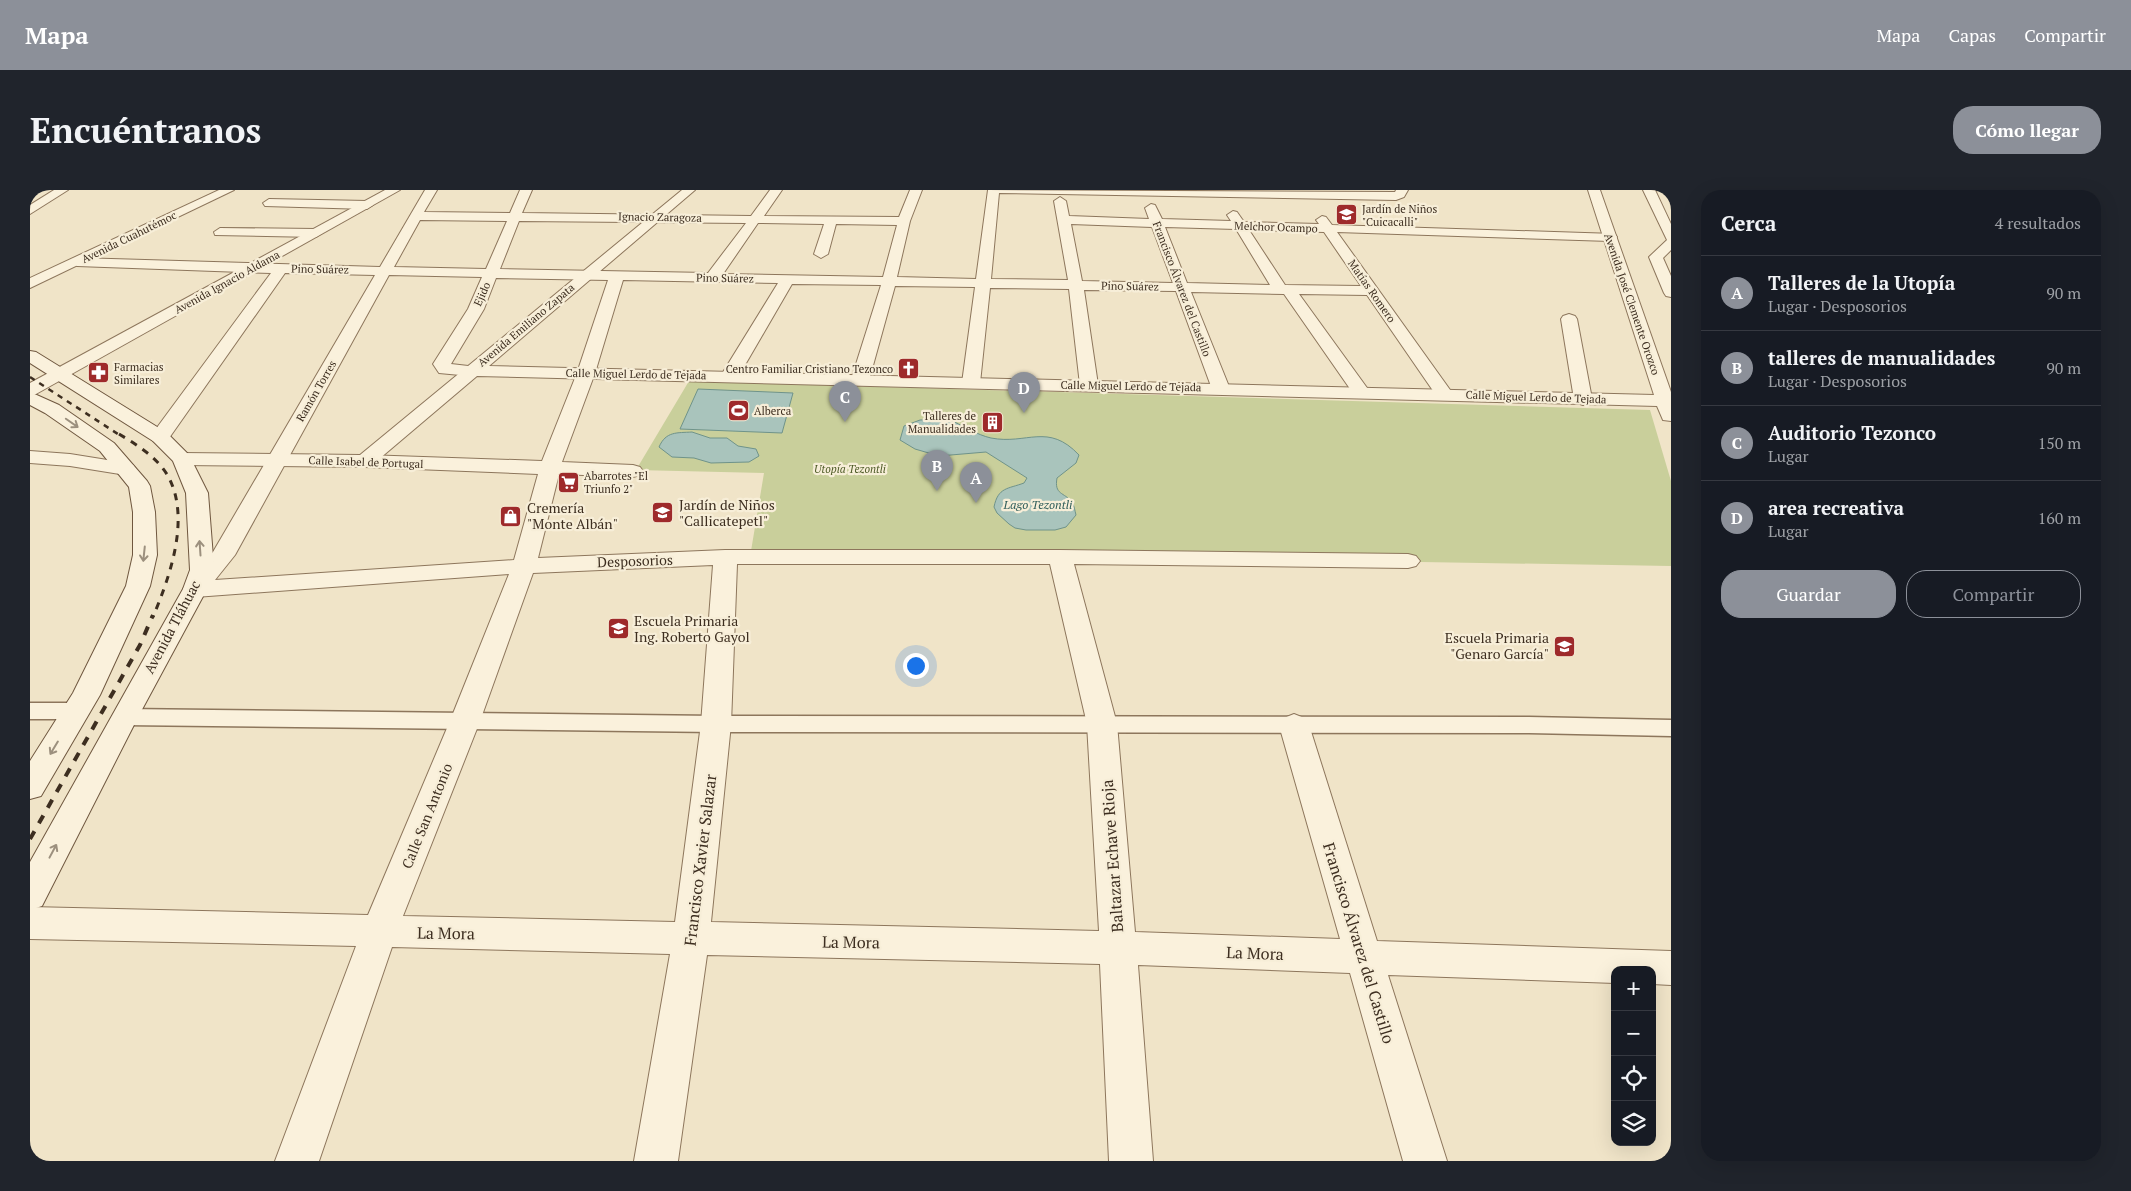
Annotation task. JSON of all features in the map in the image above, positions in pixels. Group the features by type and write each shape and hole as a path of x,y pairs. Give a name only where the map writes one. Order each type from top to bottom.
{"street":[{"path":"30,210 62,190"},
{"name":"Avenida Cuahutémoc","path":"30,284 228,190"},
{"name":"Avenida Ignacio Aldama","path":"30,390 394,190"},
{"name":"Ramón Torres","path":"195,589 223,555 431,190"},
{"name":"Ejido","path":"471,370 445,369 442,364 476,309 526,190"},
{"name":"Avenida Emiliano Zapata","path":"365,461 471,370 688,190"},
{"path":"713,278 776,190"},
{"path":"860,380 890,282 904,220 916,190"},
{"path":"971,383 995,190 1401,193"},
{"name":"Avenida José Clemente Orozco","path":"1594,190 1668,401 1671,419"},
{"path":"1648,190 1671,237"},
{"path":"1059,191 1076,285 1089,385"},
{"name":"Francisco Álvarez del Castillo","path":"1144,191 1221,388"},
{"path":"1220,192 1240,226 1285,290 1361,392"},
{"name":"Matías Romero","path":"1299,193 1330,229 1444,394"},
{"path":"269,204 367,205"},
{"name":"Ignacio Zaragoza","path":"416,216 904,220"},
{"path":"821,254 831,220"},
{"name":"Melchor Ocampo","path":"1063,220 1610,237"},
{"path":"220,232 316,233"},
{"path":"1656,257 1671,244"},
{"path":"1615,252 1671,259"},
{"path":"1656,257 1671,293"},
{"name":"Pino Suárez","path":"77,262 254,268 1372,291"},
{"path":"160,437 281,268"},
{"name":"Calle San Antonio","path":"297,1161 379,932 465,721 524,566 550,468 586,373 617,275"},
{"path":"729,377 788,279"},
{"path":"1569,319 1583,399"},
{"name":"Avenida Tláhuac","path":"30,356 160,437 182,459 197,494 202,570 195,589 124,717 30,895"},
{"name":"Calle Miguel Lerdo de Tejada","path":"471,370 1668,401"},
{"path":"30,398 52,409 107,447 139,486 144,512 145,555 138,586 86,695 30,787"},
{"path":"70,460 99,442"},
{"path":"30,457 70,460 126,469"},
{"name":"Calle Isabel de Portugal","path":"182,459 365,461 633,471"},
{"name":"Desposorios","path":"195,589 524,566 725,557 1068,557 1408,561"},
{"name":"Francisco Xavier Salazar","path":"656,1161 691,939 716,724 725,557"},
{"name":"Baltazar Echave Rioja","path":"1068,557 1102,724 1109,801 1131,1161"},
{"path":"30,711 76,711"},
{"path":"124,717 716,724 1529,725 1671,728"},
{"name":"Francisco Álvarez del Castillo","path":"1294,725 1425,1161"},
{"name":"La Mora","path":"30,923 1118,948 1671,968"}],"green space":[{"name":"Utopía Tezontli","path":"689,381 1650,410 1671,481 1671,566 751,551 764,473 636,470"}],"water":[{"name":"Alberca","path":"698,389 793,393 782,433 680,429"},
{"name":"Lago Tezontli","path":"948,419 986,437 1016,439 1047,437 1057,439 1068,445 1079,455 1076,463 1057,478 1056,484 1060,493 1072,502 1076,515 1066,527 1055,530 1015,528 997,513 994,507 1001,492 1024,483 1027,478 986,452 939,456 915,449 900,440 904,426 920,420"},
{"path":"692,432 710,438 727,438 738,446 756,449 759,456 749,462 711,463 694,458 672,457 659,447 669,435"}],"railway":[{"path":"30,377 121,436"},
{"path":"119,434 140,447 158,463 168,476 175,492 178,510 176,547 166,584 153,617"},
{"path":"30,839 140,645 153,615"}],"place":[{"name":"Jardín de Niños \"Cuicacalli\"","path":"1346,215"},
{"name":"Centro Familiar Cristiano Tezonco","path":"909,369"},
{"name":"Farmacias Similares","path":"98,373"},
{"name":"Alberca","path":"738,411"},
{"name":"area recreativa","path":"1024,413"},
{"name":"Auditorio Tezonco","path":"845,422"},
{"name":"Talleres de Manualidades","path":"992,422"},
{"name":"Abarrotes \"El Triunfo 2\"","path":"568,482"},
{"name":"talleres de manualidades","path":"937,491"},
{"name":"Talleres de la Utopía","path":"976,503"},
{"name":"Jardín de Niños \"Callicatepetl\"","path":"663,513"},
{"name":"Cremería \"Monte Albán\"","path":"511,516"},
{"name":"Escuela Primaria Ing. Roberto Gayol","path":"618,629"},
{"name":"Escuela Primaria \"Genaro García\"","path":"1565,646"}]}
